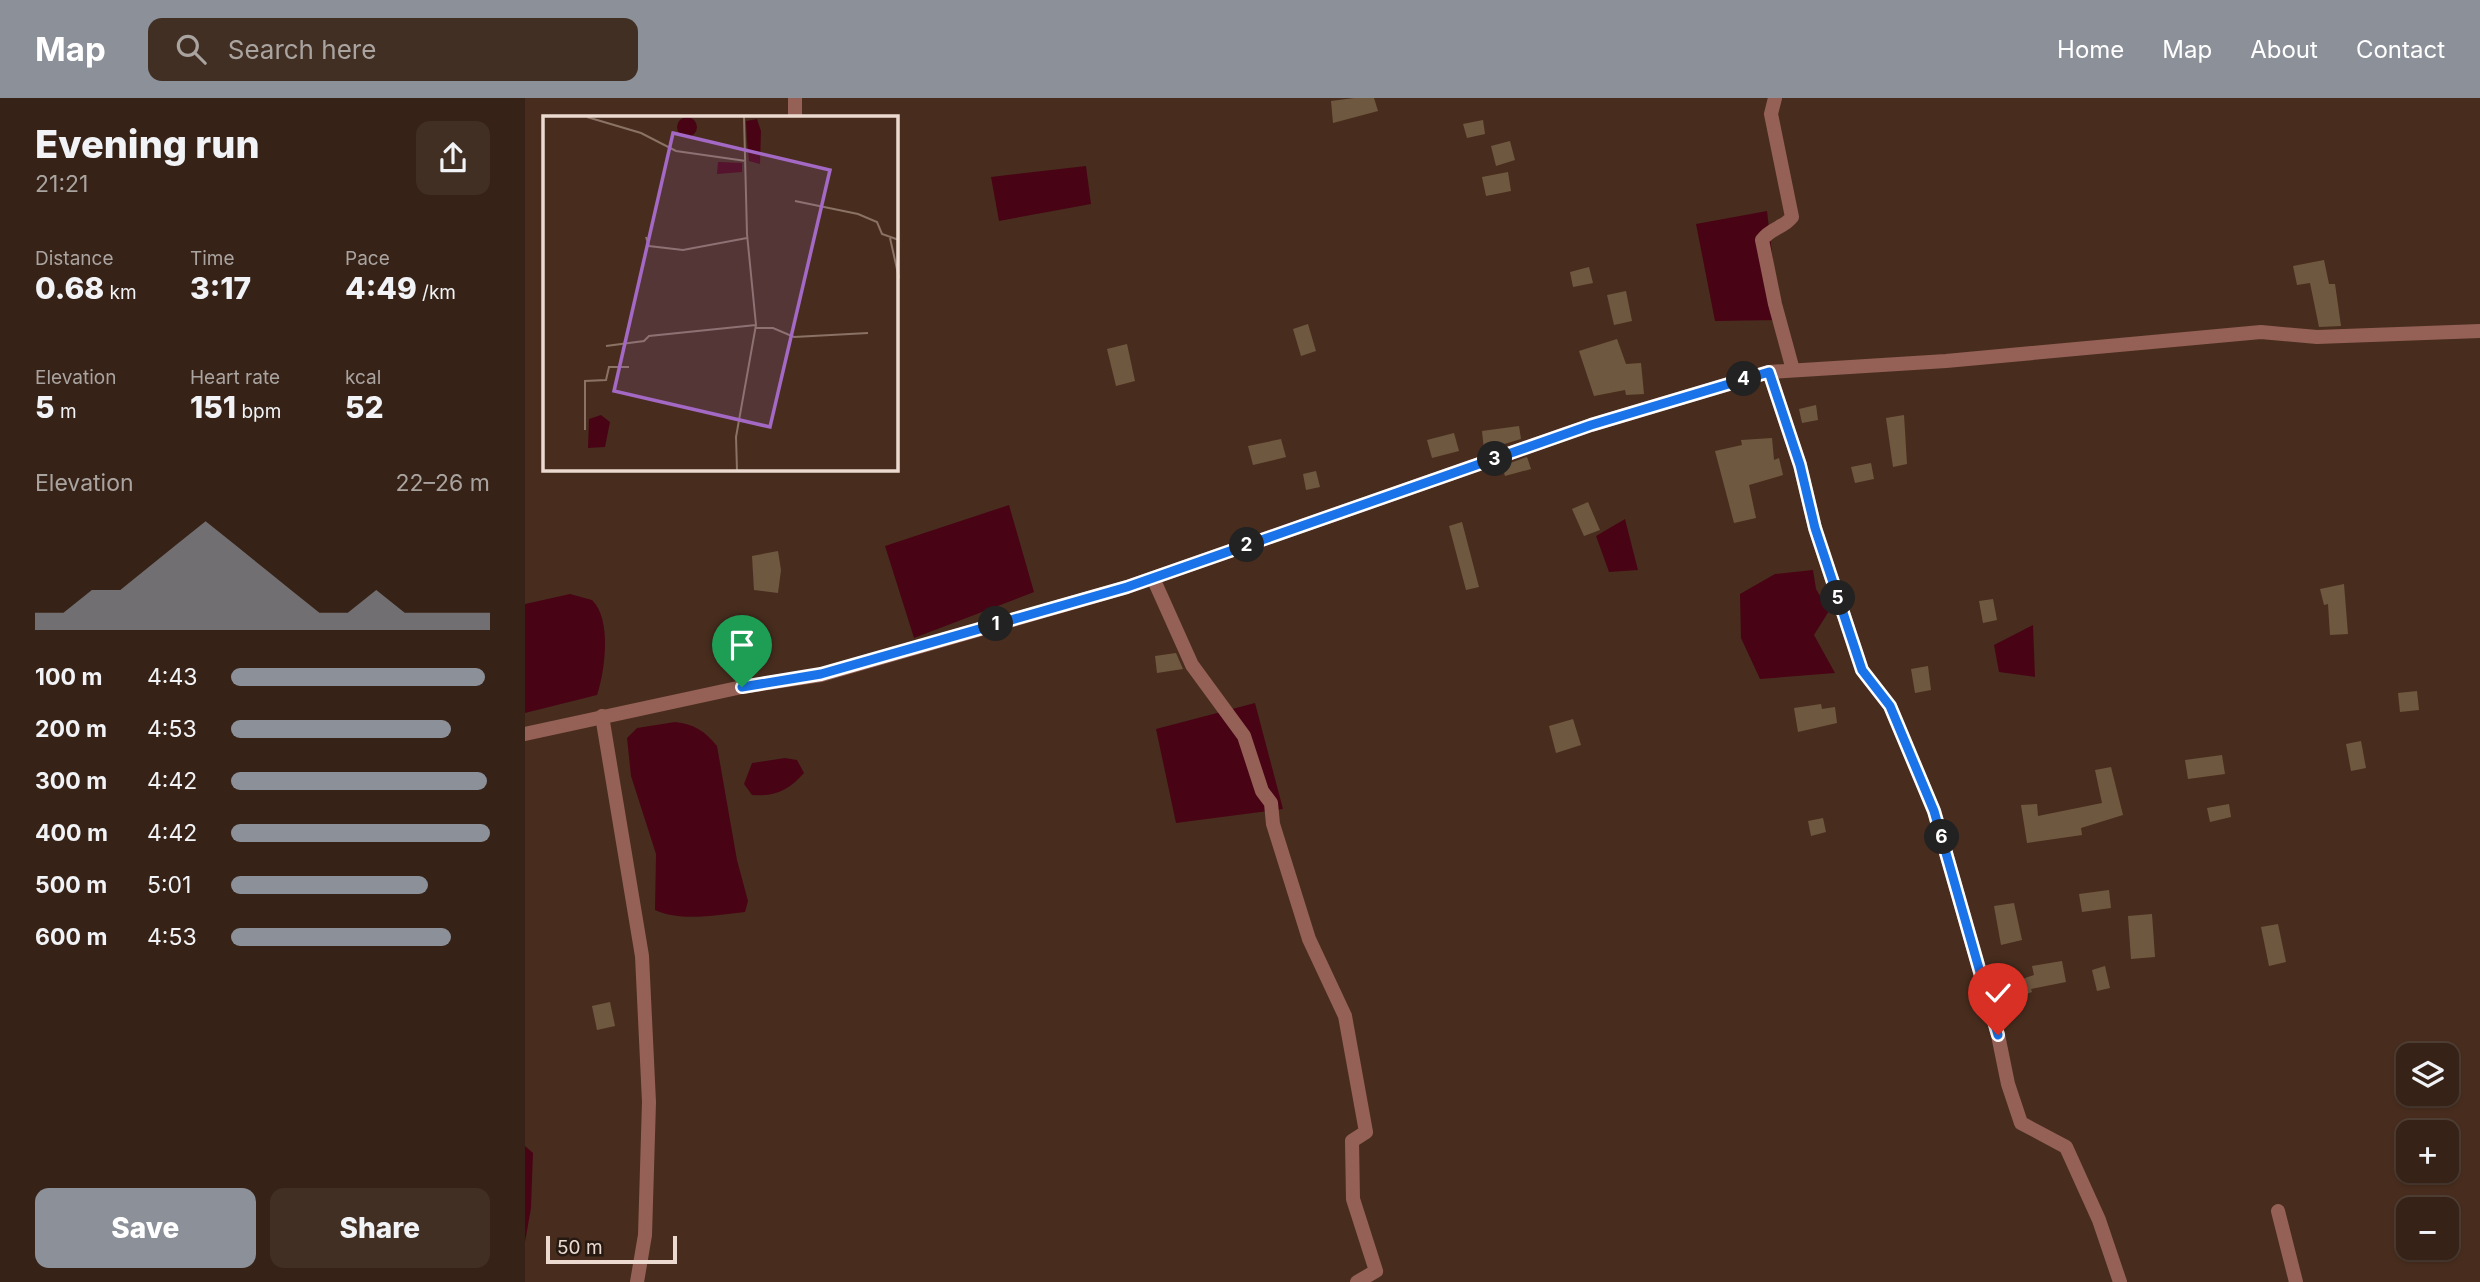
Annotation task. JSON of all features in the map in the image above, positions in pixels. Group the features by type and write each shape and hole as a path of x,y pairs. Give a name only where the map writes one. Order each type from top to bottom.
{"street":[{"path":"795,98 795,116"},
{"path":"1775,98 1771,114 1792,217 1787,223 1768,232 1762,240 1775,304 1793,370"},
{"path":"525,734 602,716 821,674 1153,578 1591,425 1769,372 1946,361 2261,332 2317,337 2480,331"},
{"path":"1769,372 1800,465 1815,528 1862,670 1890,706 1934,811 2021,1124 2066,1147 2099,1220 2120,1282"},
{"path":"1153,578 1192,665 1244,736 1262,791 1271,803 1273,824 1309,939 1345,1016 1366,1132 1352,1141 1353,1199 1376,1271 1357,1282"},
{"path":"602,716 642,956 649,1102 645,1235 637,1282"},
{"path":"2279,1211 2296,1282"}],"shaded area":[{"path":"1086,166 1091,204 999,221 991,177"},
{"path":"1767,211 1780,320 1715,321 1696,224"},
{"path":"1009,505 1034,592 914,638 885,546"},
{"path":"1625,519 1638,570 1609,572 1596,536"},
{"path":"1813,570 1816,589 1829,611 1814,635 1835,673 1760,679 1741,638 1740,594 1775,574"},
{"path":"570,594 592,600 602,619 605,646 597,695 525,713 525,604"},
{"path":"2033,625 2035,677 1999,672 1994,645"},
{"path":"1255,703 1283,809 1176,823 1156,729"},
{"path":"675,722 699,729 717,746 737,860 748,901 745,912 688,917 655,910 656,854 631,776 627,738 637,728"},
{"path":"785,758 797,760 804,773 781,791 768,795 752,795 744,784 752,763"},
{"path":"525,1146 533,1153 531,1208 525,1242"}],"building":[{"path":"1374,98 1378,111 1333,123 1331,101"},
{"path":"1483,120 1485,134 1467,138 1463,124"},
{"path":"1510,141 1515,160 1496,166 1491,146"},
{"path":"1508,172 1511,191 1486,196 1482,177"},
{"path":"2324,260 2329,284 2335,284 2341,326 2319,327 2310,283 2297,285 2293,266"},
{"path":"1589,267 1593,283 1573,287 1570,272"},
{"path":"1626,291 1632,321 1614,325 1607,295"},
{"path":"1308,324 1316,351 1301,356 1293,329"},
{"path":"1617,339 1626,364 1641,363 1644,394 1626,395 1625,390 1594,396 1579,351"},
{"path":"1127,344 1135,381 1116,386 1107,349"},
{"path":"1816,405 1818,420 1802,423 1799,409"},
{"path":"1904,415 1907,464 1893,467 1886,418"},
{"path":"1519,426 1521,439 1484,450 1482,431"},
{"path":"1454,433 1459,451 1432,458 1427,440"},
{"path":"1772,438 1774,460 1779,458 1783,475 1749,485 1756,518 1734,523 1715,451 1742,445 1741,440"},
{"path":"1281,439 1286,457 1253,465 1248,446"},
{"path":"1527,457 1531,469 1505,476 1502,466"},
{"path":"1871,463 1874,479 1855,483 1851,467"},
{"path":"1316,471 1320,487 1306,490 1303,474"},
{"path":"1588,502 1600,530 1584,536 1572,509"},
{"path":"1462,522 1479,587 1466,590 1449,526"},
{"path":"778,551 781,570 778,593 754,590 752,556"},
{"path":"2344,584 2348,634 2330,635 2328,604 2324,605 2320,589"},
{"path":"1993,599 1997,620 1983,623 1979,601"},
{"path":"1176,653 1183,669 1157,673 1155,656"},
{"path":"1928,666 1931,690 1915,693 1911,669"},
{"path":"2417,691 2419,710 2400,712 2398,693"},
{"path":"1821,704 1822,709 1835,707 1837,723 1798,732 1794,708"},
{"path":"1573,719 1581,745 1556,753 1549,726"},
{"path":"2361,741 2366,768 2351,771 2346,744"},
{"path":"2222,755 2225,774 2188,779 2185,760"},
{"path":"2111,767 2123,815 2081,828 2082,835 2027,843 2021,805 2037,804 2038,816 2102,803 2095,770"},
{"path":"2229,804 2231,817 2210,822 2207,808"},
{"path":"1823,818 1826,832 1811,836 1808,821"},
{"path":"2109,890 2111,908 2082,912 2079,894"},
{"path":"2014,903 2022,940 2001,945 1994,906"},
{"path":"2152,914 2155,957 2131,959 2128,916"},
{"path":"2278,924 2286,962 2269,966 2261,927"},
{"path":"2062,961 2066,982 2031,989 2032,992 2012,999 2009,993 2003,994 2001,986 2034,975 2032,966"},
{"path":"2105,966 2110,988 2097,991 2092,970"},
{"path":"610,1002 615,1026 597,1030 592,1006"}],"route":[{"path":"742,687 821,674 1127,587 1591,425 1769,372 1800,465 1815,528 1862,670 1890,706 1934,811 1998,1035"}]}
